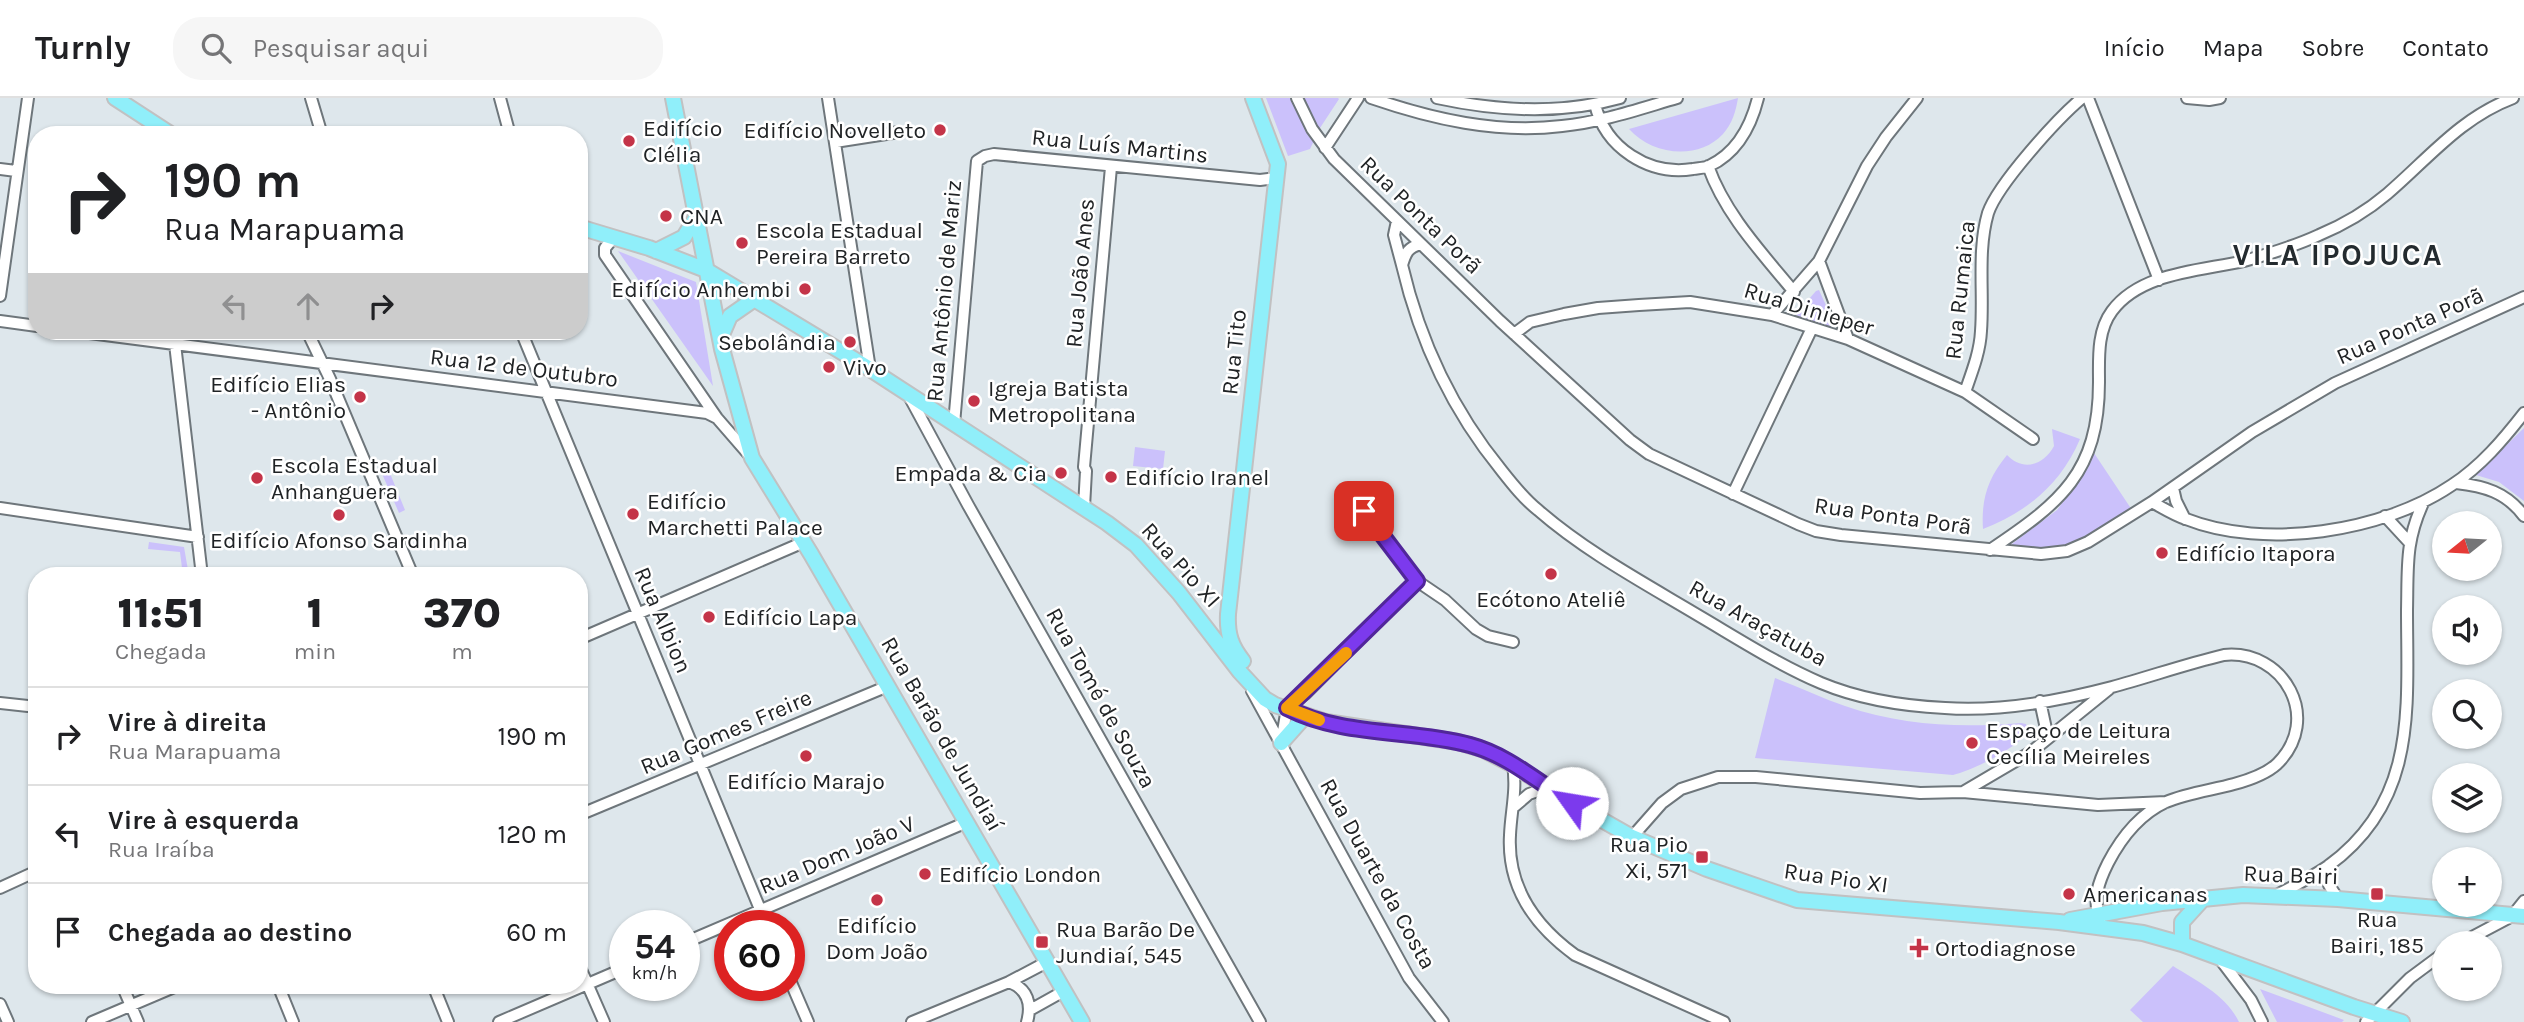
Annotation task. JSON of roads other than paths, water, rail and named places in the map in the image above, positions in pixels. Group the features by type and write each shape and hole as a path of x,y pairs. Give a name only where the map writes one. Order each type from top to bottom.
{"main road":[{"path":"115,98 159,126"},
{"name":"Rua Barão de Jundiaí","path":"673,98 720,338 752,458 804,542 1082,1022"},
{"name":"Rua Tito","path":"1228,614 1278,164 1253,98"},
{"path":"656,251 684,237 697,216"},
{"name":"Rua Pio XI","path":"588,230 706,270 870,369 1080,505 1136,545 1246,679 1270,702 1305,716 1346,726 1470,745 1513,765 1546,788 1632,837 1707,869 1797,900 2059,922 2143,933 2218,957 2371,1019 2395,1021"},
{"path":"720,338 730,316 756,298"},
{"path":"1204,625 1228,614"},
{"name":"Rua Pio XI","path":"1228,614 1228,635 1234,648 1287,708"},
{"path":"1282,743 1305,716"},
{"name":"Rua Bairi","path":"2059,922 2162,903 2243,895 2338,899 2518,916"},
{"path":"2182,944 2182,922 2202,900"}],"street":[{"path":"0,296 28,98"},
{"path":"311,98 319,126"},
{"path":"500,98 508,126"},
{"path":"828,98 870,369"},
{"name":"Rua Ponta Porã","path":"1297,98 1325,149 1514,334 1630,440 1649,454 1816,531 1989,550 2041,554 2067,551 2088,542 2152,502 2252,432 2335,383 2524,298"},
{"path":"1325,149 1358,98"},
{"path":"1371,98 1454,122 1542,128 1599,120 1677,98"},
{"path":"1409,111 1414,98"},
{"path":"1437,98 1499,108 1540,109 1595,104 1620,98"},
{"path":"1595,104 1599,120 1629,155 1660,169 1681,170 1709,166 1734,147 1748,129 1758,98"},
{"path":"1772,316 1819,261 1867,166 1917,98"},
{"name":"Rua Rumaica","path":"1965,392 1981,331 1984,232 1989,212 2017,168 2082,98"},
{"path":"2088,98 2159,280"},
{"path":"2187,98 2220,98"},
{"path":"1989,550 2043,513 2074,480 2091,445 2098,414 2100,340 2112,310 2121,301 2132,292 2159,280 2269,254 2343,223 2387,194 2459,127 2488,109 2513,98"},
{"path":"1454,122 1457,103"},
{"path":"1497,127 1499,108"},
{"path":"1540,109 1542,128"},
{"path":"835,142 899,132"},
{"name":"Rua Luís Martins","path":"977,161 993,154 1275,183"},
{"name":"Rua Antônio de Mariz","path":"954,424 977,161"},
{"path":"1709,166 1724,199 1759,250 1794,292"},
{"name":"Rua João Anes","path":"1080,505 1081,471 1084,467 1111,167"},
{"path":"0,169 16,171"},
{"name":"Rua Araçatuba","path":"1397,221 1394,235 1420,331 1433,363 1456,408 1516,488 1535,508 1575,539 1772,660 1824,684 1870,698 1947,709 1984,708 2040,701 2112,687 2224,655 2246,655 2260,660 2284,678 2296,708 2296,731 2284,755 2271,769 2255,777 2166,802"},
{"path":"614,237 605,248 605,256 717,418 752,458"},
{"path":"1402,265 1410,247 1420,244"},
{"path":"1819,261 1848,340"},
{"name":"Rua Dinieper","path":"1514,334 1530,322 1598,308 1625,306 1690,302 1772,316 1848,340 1965,392 2034,439"},
{"path":"0,321 28,325"},
{"path":"1733,494 1812,328"},
{"name":"Rua 12 de Outubro","path":"144,340 707,413 717,418"},
{"path":"311,340 330,379 409,567"},
{"name":"Rua Albion","path":"525,340 761,910"},
{"path":"175,344 201,567"},
{"name":"Rua Tomé de Souza","path":"908,394 961,493 1260,1022"},
{"path":"2152,502 2185,519 2241,532 2288,535 2314,533 2385,516 2424,501 2456,483 2492,452 2524,414"},
{"path":"2456,483 2490,489 2503,495 2524,516"},
{"path":"2173,488 2185,519"},
{"path":"1348,493 1417,581 1445,600 1476,629 1513,642"},
{"path":"2277,895 2329,865 2360,838 2373,822 2392,786 2403,749 2406,721 2409,542 2424,501"},
{"path":"0,508 198,537"},
{"path":"2385,516 2409,542"},
{"path":"588,635 804,542"},
{"path":"1282,743 1287,708 1417,581"},
{"name":"Rua Duarte da Costa","path":"1246,679 1409,978 1443,1022"},
{"name":"Rua Gomes Freire","path":"588,811 888,686"},
{"path":"1963,792 2031,752 2112,687"},
{"path":"2040,701 2048,738"},
{"path":"0,703 28,706"},
{"path":"1513,765 1516,785 1509,850 1514,872 1530,913 1544,929 1575,955 1724,1022"},
{"path":"1632,837 1662,803 1681,789 1718,777 1756,777 1920,793 1963,792 2098,805 2166,802"},
{"path":"1515,806 1529,794 1546,788"},
{"path":"2108,930 2096,904 2099,879 2120,841 2131,828 2166,802"},
{"name":"Rua Dom João V","path":"761,910 967,822"},
{"path":"2329,865 2329,885 2338,899"},
{"path":"0,888 28,875"},
{"path":"2099,879 2104,903 2114,912"},
{"path":"2486,931 2518,916 2524,901"},
{"path":"2218,957 2251,1000 2262,1022"},
{"path":"912,1022 1009,982 1047,962"},
{"path":"2371,1019 2410,978 2432,962"},
{"path":"604,1022 588,984 609,975"},
{"path":"1009,982 1025,993 1030,1010 1027,1022"},
{"path":"1030,1010 1064,991"},
{"path":"126,994 138,1022"},
{"path":"92,1022 158,994"},
{"path":"282,994 293,1022"},
{"path":"437,994 448,1022"},
{"path":"499,1022 565,994"},
{"path":"798,1001 807,1022"},
{"path":"0,1004 8,1022"}],"place":[{"name":"Edifício Novelleto","path":"940,130"},
{"name":"Edifício Clélia","path":"629,141"},
{"name":"CNA","path":"666,216"},
{"name":"Escola Estadual Pereira Barreto","path":"742,243"},
{"name":"Edifício Anhembi","path":"805,289"},
{"name":"Sebolândia","path":"850,342"},
{"name":"Vivo","path":"829,367"},
{"name":"Edifício Elias - Antônio","path":"360,397"},
{"name":"Igreja Batista Metropolitana","path":"974,401"},
{"name":"Empada & Cia","path":"1061,473"},
{"name":"Edifício Iranel","path":"1111,477"},
{"name":"Escola Estadual Anhanguera","path":"257,478"},
{"name":"Edifício Marchetti Palace","path":"633,514"},
{"name":"Edifício Afonso Sardinha","path":"339,515"},
{"name":"Edifício Itapora","path":"2162,553"},
{"name":"Ecótono Ateliê","path":"1551,574"},
{"name":"Edifício Lapa","path":"709,617"},
{"name":"Espaço de Leitura Cecília Meireles","path":"1972,743"},
{"name":"Edifício Marajo","path":"806,756"},
{"name":"Rua Pio Xi, 571","path":"1702,857"},
{"name":"Edifício London","path":"925,874"},
{"name":"Americanas","path":"2069,894"},
{"name":"Rua Bairi, 185","path":"2377,894"},
{"name":"Edifício Dom João","path":"877,900"},
{"name":"Rua Barão De Jundiaí, 545","path":"1042,942"},
{"name":"Ortodiagnose","path":"1919,948"}],"district":[{"name":"VILA IPOJUCA","path":"2338,255"}]}
